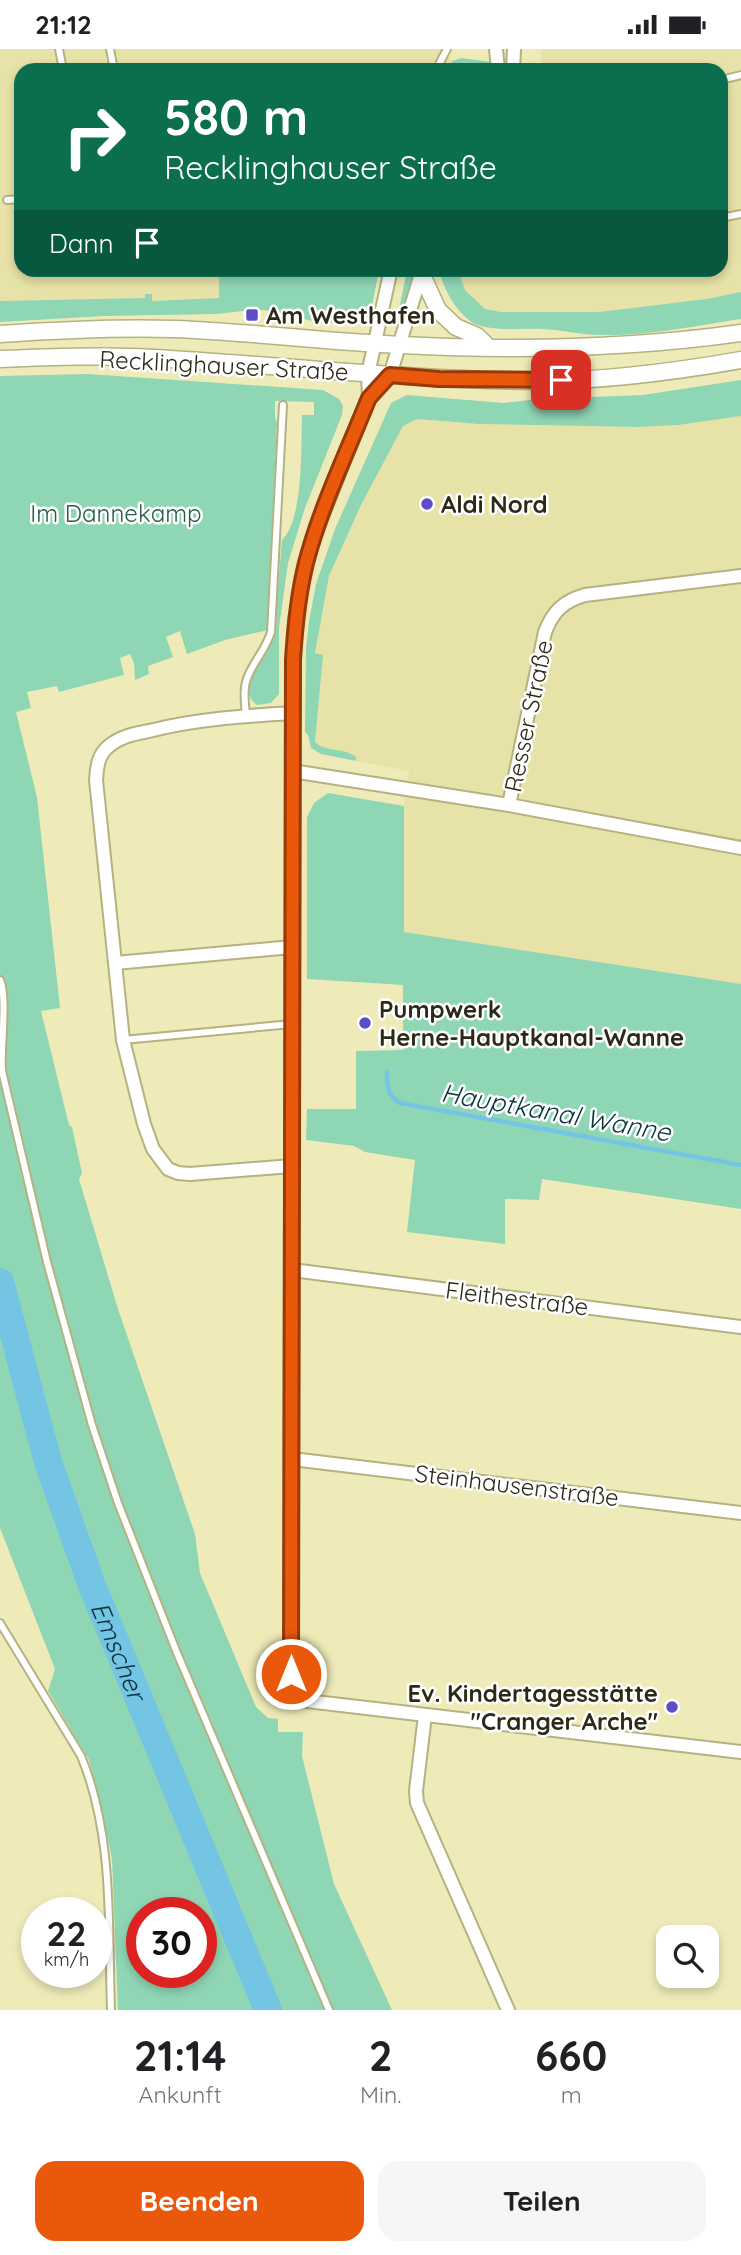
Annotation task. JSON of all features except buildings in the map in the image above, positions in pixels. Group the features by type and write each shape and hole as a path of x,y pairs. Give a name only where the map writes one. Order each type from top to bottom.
{"main road":[{"path":"424,277 438,310 456,327 477,336 489,348"},
{"name":"Recklinghauser Straße","path":"0,334 93,329 176,329 400,345 566,349 641,345 741,333"},
{"name":"Recklinghauser Straße","path":"0,359 151,358 478,380 573,379 687,369 741,360"}],"street":[{"path":"369,398 368,373 389,277"},
{"path":"420,277 390,375 369,398 321,519 307,560 295,620 292,713 290,1699 741,1752"},
{"name":"Resser Straße","path":"509,805 545,632 560,607 585,595 741,576"},
{"path":"292,713 246,715 167,726 120,738 100,756 96,779 123,1040 153,1149 168,1168 178,1173 292,1166"},
{"name":"Resser Straße","path":"292,771 509,805 741,848"},
{"path":"115,963 292,947"},
{"name":"Fleithestraße","path":"292,1270 741,1327"},
{"name":"Steinhausenstraße","path":"292,1459 741,1513"},
{"path":"425,1715 416,1791 419,1812 508,2010"}],"lane":[{"path":"7,200 14,200"},
{"path":"246,715 246,681 267,646 271,632 283,405"},
{"path":"0,981 3,987 2,1071 47,1262 92,1425 118,1503 177,1653 329,2010"},
{"path":"123,1040 292,1024"},
{"path":"0,1623 80,1756 89,1780 106,1859 111,2010"}],"shaded area":[{"path":"0,49 444,49 452,61 14,63 14,277 219,277 219,298 152,301 151,294 145,294 146,298 0,301"},
{"path":"542,49 741,49 741,292 599,312 501,312 485,309 465,290 460,277 728,277 728,63 540,63"},
{"path":"741,416 741,984 404,932 404,806 409,771 356,761 350,753 322,748 315,742 323,656 315,653 329,576 361,505 403,426 417,419 479,424 638,427 678,425"}],"green space":[{"path":"462,58 491,63 451,63"},
{"path":"219,277 378,277 372,306 362,307 356,317 343,322 326,324 264,310 252,310 216,314 105,316 0,322 0,301 145,298 145,294 152,294 152,301 219,298"},
{"path":"406,277 415,277 405,315 398,314"},
{"path":"441,277 460,277 465,290 485,309 501,312 599,312 741,292 741,319 619,335 488,328 473,323 456,307"},
{"name":"Im Dannekamp","path":"88,374 323,390 339,399 343,406 342,415 305,508 288,563 279,628 279,694 271,703 257,705 251,699 249,685 274,634 282,540 289,530 298,499 302,415 314,415 314,402 275,401 277,422 268,630 225,640 187,654 180,631 166,637 173,657 148,666 149,674 135,680 134,663 130,654 120,658 124,675 59,692 57,686 27,692 31,708 16,712 37,797 60,1008 41,1011 69,1125 72,1127 82,1173 79,1179 118,1309 195,1534 200,1573 256,1707 268,1718 278,1719 278,1732 303,1732 302,1756 334,1884 392,2010 118,2010 112,1859 100,1801 89,1760 48,1691 55,1669 0,1528 0,376"},
{"path":"741,380 741,416 678,425 638,427 479,424 417,419 403,426 361,505 329,576 315,653 323,655 315,742 324,748 351,754 356,757 356,761 321,754 311,748 305,732 306,648 316,584 335,529 391,403 407,395 504,403 643,395"},
{"path":"328,793 404,806 404,932 741,984 741,1209 542,1179 539,1200 505,1199 505,1244 407,1232 415,1160 365,1152 354,1146 306,1140 307,1109 356,1109 356,1051 403,1050 403,985 307,979 307,817 314,803"}],"waterway":[{"name":"Hauptkanal Wanne","path":"387,1072 389,1090 392,1097 400,1103 741,1165"},
{"name":"Emscher","path":"0,1282 48,1462 91,1583 268,2010"}],"place":[{"name":"Am Westhafen","path":"252,315"},
{"name":"Aldi Nord","path":"427,504"},
{"name":"Pumpwerk Herne-Hauptkanal-Wanne","path":"365,1023"},
{"name":"Ev. Kindertagesstätte \"Cranger Arche\"","path":"672,1707"}],"route":[{"path":"291,1674 293,660 301,582 316,532 369,398 390,375 439,379 561,380"}]}
